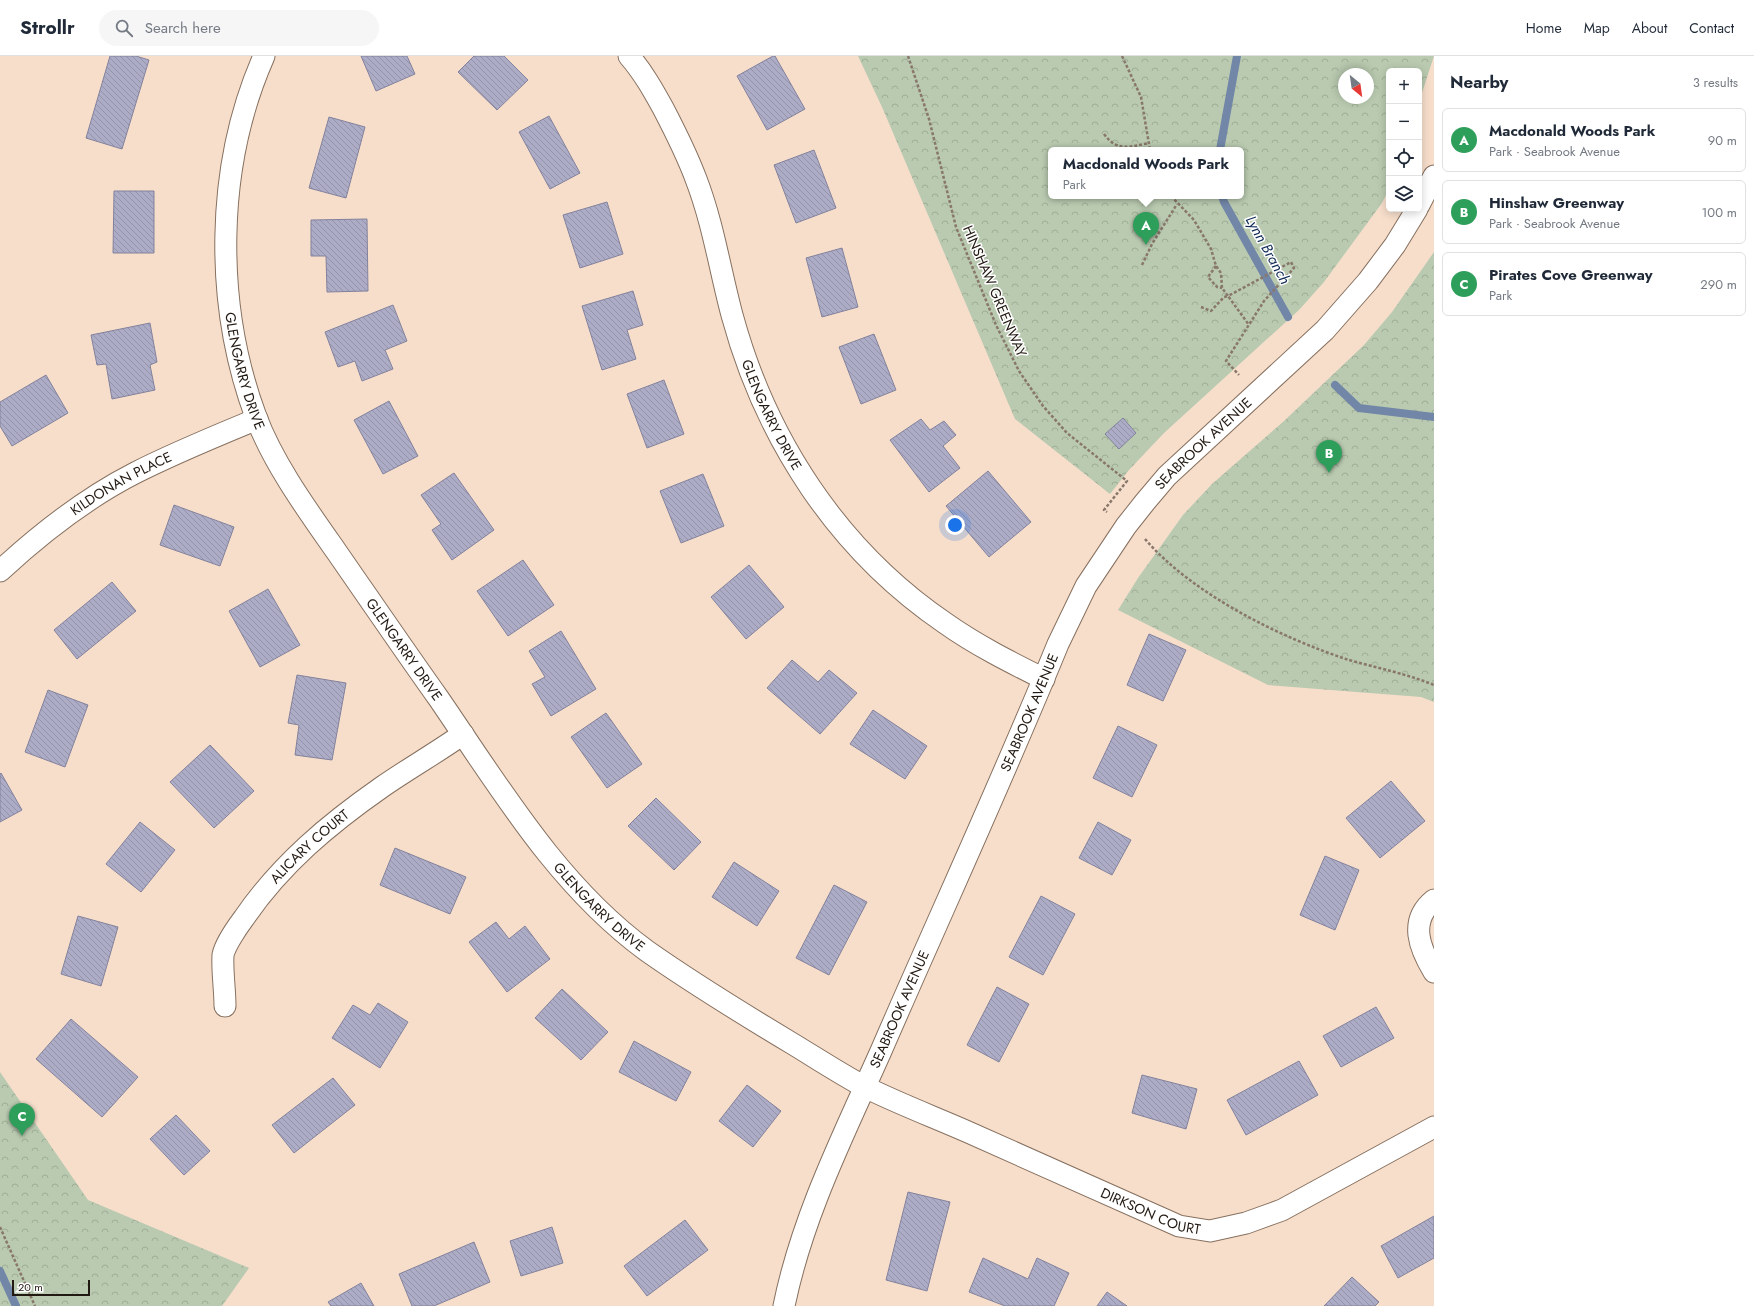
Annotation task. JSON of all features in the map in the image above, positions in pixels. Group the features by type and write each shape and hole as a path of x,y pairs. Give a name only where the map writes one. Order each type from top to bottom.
{"street":[{"name":"GLENGARRY DRIVE","path":"264,56 248,96 238,134 231,172 227,223 228,287 233,327 242,369 257,419 284,472 311,516 463,734 542,845 579,890 600,912 647,950 739,1012 865,1087"},
{"name":"GLENGARRY DRIVE","path":"629,56 652,87 678,135 697,180 733,316 753,380 797,469 821,504 848,536 878,569 909,597 946,624 993,653 1044,679"},
{"path":"1422,199 1434,176"},
{"name":"SEABROOK AVENUE","path":"784,1306 790,1277 806,1226 865,1087 1074,609 1086,586 1131,520 1167,476 1325,330 1382,263 1415,212"},
{"name":"KILDONAN PLACE","path":"0,571 73,511 135,473 257,419"},
{"name":"ALICARY COURT","path":"225,1006 223,953 252,907 278,874 303,848 337,819 382,786 463,734"},
{"path":"1434,900 1424,912 1418,926 1422,952 1434,972"},
{"name":"DIRKSON COURT","path":"865,1087 1178,1226 1210,1231 1246,1223 1282,1210 1434,1127"}],"path":[{"name":"HINSHAW GREENWAY","path":"908,56 929,119 956,227 996,325 1019,371 1043,406 1067,433 1127,481 1104,510"},
{"path":"1122,56 1141,97 1150,147"},
{"path":"1104,134 1113,144 1123,147 1149,142"},
{"path":"1173,199 1194,220 1211,249 1216,266 1221,273 1222,288"},
{"path":"1142,265 1156,237 1177,204"},
{"path":"1201,307 1211,311 1224,297 1291,262 1294,268 1264,301 1226,361 1239,375"},
{"path":"1216,266 1208,277 1218,287 1222,288 1249,325"},
{"path":"1145,539 1169,565 1256,621 1305,644 1349,660 1434,685"},
{"path":"0,1227 35,1306"}],"green space":[{"path":"858,56 1434,56 1422,93 1422,68 1386,68 1386,195 1382,203 1324,282 1299,310 1164,433 1129,470 1110,494 1015,419 882,107"},
{"path":"1434,252 1434,702 1421,697 1268,685 1118,610 1138,578 1183,515 1212,484 1284,421 1364,345 1392,312"},
{"path":"0,1072 88,1200 249,1268 222,1306 0,1306"}],"building":[{"path":"110,56 136,56 149,60 122,149 86,138"},
{"path":"361,56 407,56 415,74 376,91"},
{"path":"474,56 504,56 528,80 497,110 458,72"},
{"path":"775,56 805,109 767,130 737,76"},
{"path":"549,116 580,173 550,189 519,132"},
{"path":"329,117 365,127 346,198 309,188"},
{"path":"814,150 836,208 796,223 774,165"},
{"path":"114,191 154,191 154,253 113,253"},
{"path":"607,202 623,254 580,268 563,215"},
{"path":"367,219 368,291 327,292 326,256 311,256 311,220"},
{"path":"842,248 858,307 822,317 806,258"},
{"path":"633,291 643,325 627,330 636,359 602,370 582,306"},
{"path":"393,305 407,341 385,350 393,369 362,381 355,361 338,367 325,332"},
{"path":"150,323 157,362 150,365 155,390 112,399 106,364 97,365 91,335"},
{"path":"874,334 896,390 861,404 839,347"},
{"path":"46,375 68,413 12,446 0,426 0,402"},
{"path":"664,380 684,434 647,448 627,394"},
{"path":"389,401 418,456 383,474 354,420"},
{"path":"1123,418 1136,433 1119,449 1105,434"},
{"path":"921,419 930,430 944,421 956,435 943,446 960,468 929,492 890,440"},
{"path":"988,471 1031,522 989,557 946,506"},
{"path":"454,473 494,530 452,560 432,530 441,524 421,495"},
{"path":"703,474 724,526 681,543 660,491"},
{"path":"174,505 234,527 220,566 160,545"},
{"path":"523,560 554,605 508,636 477,591"},
{"path":"749,565 784,607 746,639 711,597"},
{"path":"112,582 136,611 77,659 54,630"},
{"path":"268,589 300,645 260,667 229,611"},
{"path":"561,631 596,689 551,716 532,684 545,677 529,651"},
{"path":"1149,634 1186,650 1163,701 1127,685"},
{"path":"792,660 818,682 829,670 857,693 820,734 767,688"},
{"path":"297,675 346,683 332,760 295,755 299,725 288,723"},
{"path":"48,690 88,705 65,767 25,752"},
{"path":"873,710 927,746 905,779 850,744"},
{"path":"606,713 642,764 607,788 571,737"},
{"path":"1118,726 1157,745 1132,797 1093,778"},
{"path":"210,745 254,791 214,828 170,782"},
{"path":"1,773 22,810 0,822 0,774"},
{"path":"1391,781 1425,821 1380,858 1346,818"},
{"path":"656,798 701,842 674,870 628,826"},
{"path":"140,822 175,850 141,892 106,864"},
{"path":"1098,822 1131,840 1112,875 1079,858"},
{"path":"395,848 466,877 450,914 380,885"},
{"path":"1325,856 1359,870 1335,930 1300,915"},
{"path":"734,862 779,891 757,926 712,897"},
{"path":"834,885 867,902 829,975 796,958"},
{"path":"1041,896 1075,914 1043,975 1009,957"},
{"path":"78,916 118,927 101,986 61,974"},
{"path":"496,922 509,939 525,926 550,959 507,992 469,942"},
{"path":"997,987 1029,1004 999,1062 967,1045"},
{"path":"562,989 608,1032 581,1060 535,1018"},
{"path":"378,1003 408,1022 380,1068 332,1038 353,1005 370,1015"},
{"path":"1376,1007 1394,1038 1341,1067 1323,1036"},
{"path":"71,1019 138,1077 102,1117 36,1059"},
{"path":"634,1041 691,1072 676,1101 619,1072"},
{"path":"1299,1061 1318,1095 1246,1135 1227,1100"},
{"path":"1142,1075 1197,1089 1186,1129 1132,1113"},
{"path":"333,1078 355,1105 294,1153 272,1125"},
{"path":"747,1085 781,1111 753,1147 719,1121"},
{"path":"176,1115 210,1151 184,1175 150,1139"},
{"path":"908,1192 950,1202 927,1291 886,1280"},
{"path":"1434,1216 1434,1258 1398,1278 1381,1246"},
{"path":"685,1220 708,1250 647,1296 624,1266"},
{"path":"552,1227 563,1263 521,1276 510,1241"},
{"path":"474,1242 490,1282 434,1306 412,1306 399,1274"},
{"path":"983,1258 1028,1279 1037,1258 1069,1273 1054,1306 1005,1306 969,1292"},
{"path":"1352,1277 1379,1302 1375,1306 1324,1306"},
{"path":"361,1283 374,1306 331,1306 328,1302"},
{"path":"1107,1292 1127,1306 1097,1306"}],"waterway":[{"name":"Lynn Branch","path":"1221,147 1237,56"},
{"name":"Lynn Branch","path":"1223,199 1288,317"},
{"name":"Lynn Branch","path":"1335,385 1359,408 1434,417"},
{"path":"0,1271 16,1306"}],"place":[{"name":"Macdonald Woods Park","path":"1146,245"},
{"name":"Hinshaw Greenway","path":"1329,473"},
{"name":"Pirates Cove Greenway","path":"22,1136"}]}
